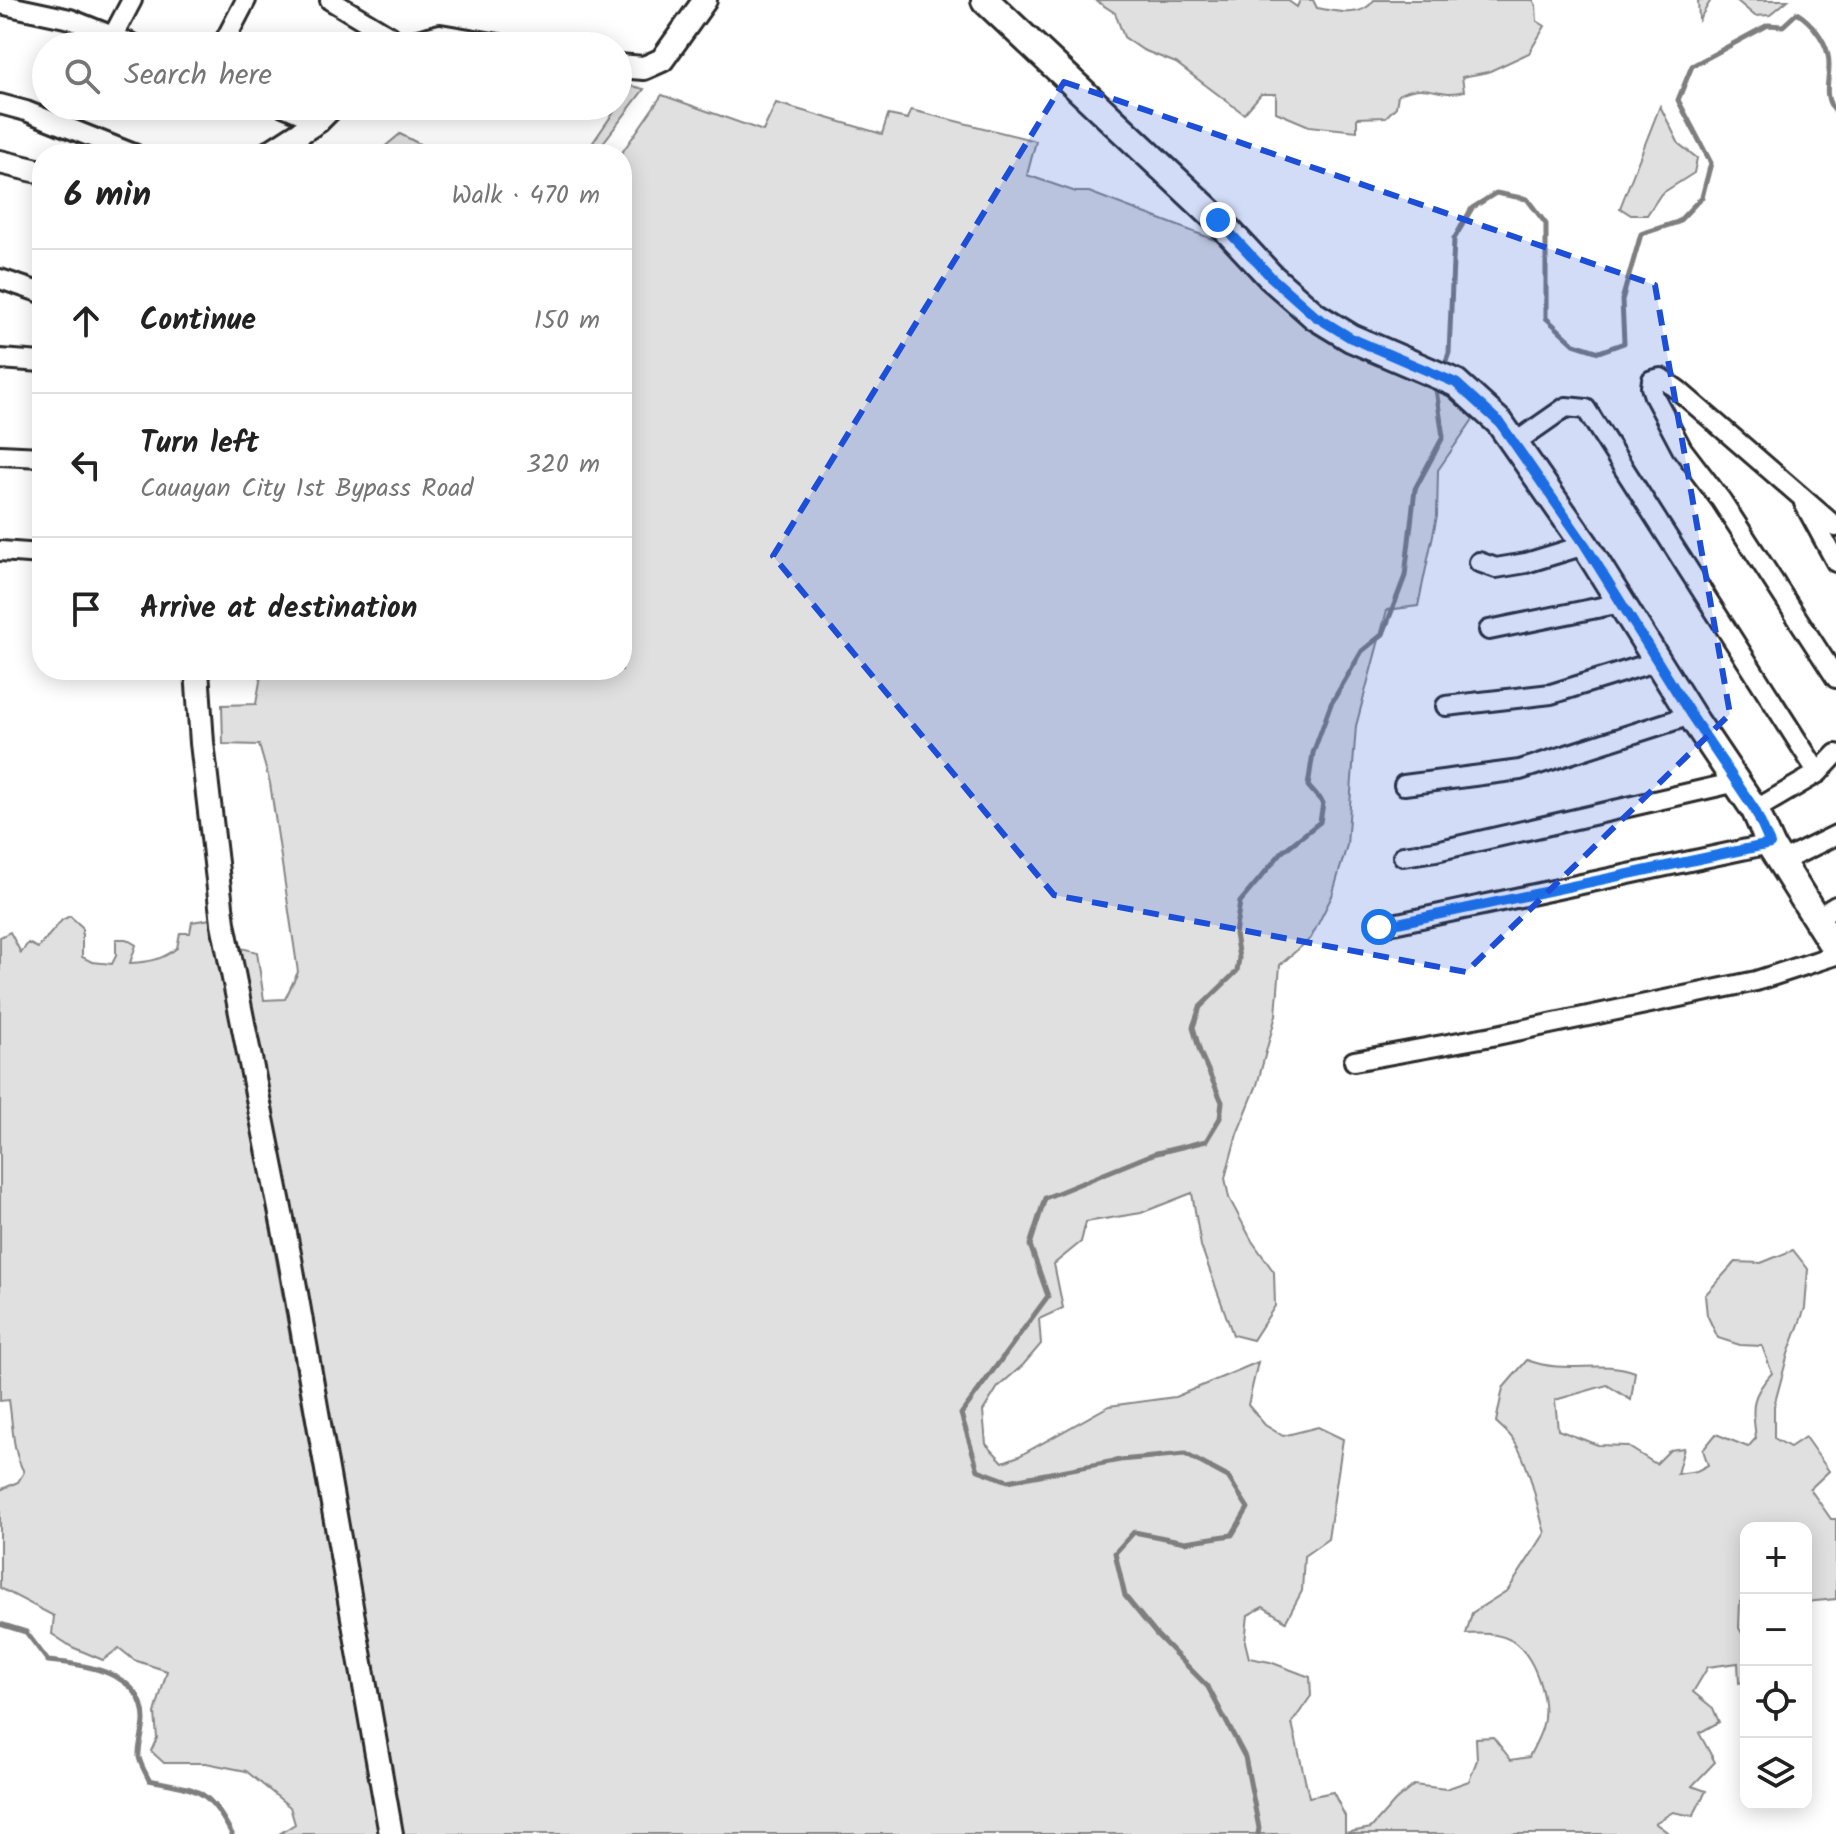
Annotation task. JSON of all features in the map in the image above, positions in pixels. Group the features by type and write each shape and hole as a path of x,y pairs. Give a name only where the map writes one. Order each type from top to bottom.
{"main road":[{"path":"985,0 1315,316 1351,338 1456,383 1490,413 1516,442 1755,810 1776,853 1826,912 1836,953"}],"street":[{"path":"115,32 132,0"},
{"path":"229,32 246,0"},
{"path":"330,0 383,32"},
{"path":"632,67 644,68 662,60 705,0"},
{"path":"0,4 21,3 103,32"},
{"path":"0,104 32,113"},
{"path":"49,120 109,144"},
{"path":"282,144 316,120"},
{"path":"0,162 32,170"},
{"path":"0,279 32,290"},
{"path":"0,359 32,361"},
{"path":"1836,527 1678,390 1661,378 1652,380 1654,396 1682,449 1721,500 1836,678"},
{"path":"1516,442 1566,407 1586,409 1818,773"},
{"path":"0,455 32,457"},
{"path":"1801,497 1836,562"},
{"path":"1479,562 1496,568 1526,563 1585,545"},
{"path":"0,551 32,553"},
{"path":"1489,630 1621,603"},
{"path":"1446,706 1551,694 1658,661"},
{"path":"198,680 223,923 290,1259 391,1834"},
{"path":"1404,785 1520,770 1691,715"},
{"path":"1755,810 1818,773 1836,754"},
{"path":"1403,856 1737,782"},
{"path":"1379,927 1776,853 1836,835"},
{"path":"1354,1061 1492,1036 1756,981 1836,953"}],"highlighted area":[{"path":"1064,82 1655,285 1730,714 1466,972 1054,895 773,556"}],"shaded area":[{"path":"1095,0 1287,0 1297,7 1300,0 1313,0 1317,8 1355,12 1369,6 1374,0 1533,0 1537,21 1545,26 1529,53 1488,72 1462,77 1464,91 1447,93 1418,89 1398,95 1396,107 1386,117 1357,118 1357,131 1309,126 1276,112 1276,94 1261,94 1244,114 1176,63 1143,50 1124,37 1115,13"},
{"path":"1698,0 1711,0 1699,20"},
{"path":"1736,0 1788,0 1770,15 1755,16"},
{"path":"632,86 644,89 632,105"},
{"path":"662,95 763,131 776,103 882,134 888,115 908,119 911,110 1036,141 1027,175 1076,192 1089,192 1228,245 1478,412 1438,470 1437,516 1418,606 1387,610 1356,726 1347,845 1332,896 1311,938 1280,965 1276,1015 1257,1085 1237,1134 1225,1178 1229,1198 1252,1241 1274,1272 1275,1306 1253,1340 1233,1335 1201,1246 1192,1193 1141,1213 1086,1222 1081,1242 1054,1264 1063,1308 1039,1319 1041,1344 998,1387 983,1411 986,1444 1003,1462 1109,1406 1175,1397 1258,1362 1248,1405 1265,1425 1283,1436 1318,1427 1343,1439 1328,1539 1304,1556 1302,1591 1286,1621 1263,1607 1248,1615 1245,1642 1249,1658 1270,1662 1310,1677 1311,1696 1292,1723 1309,1797 1333,1792 1345,1816 1345,1833 1371,1828 1414,1785 1446,1789 1469,1781 1477,1760 1476,1738 1493,1737 1511,1760 1529,1757 1542,1728 1543,1694 1535,1670 1523,1650 1498,1635 1466,1634 1472,1613 1508,1590 1545,1533 1525,1462 1512,1438 1496,1422 1503,1388 1527,1360 1555,1366 1622,1368 1635,1372 1631,1400 1607,1385 1555,1400 1558,1430 1598,1445 1627,1446 1656,1464 1670,1450 1684,1448 1677,1474 1697,1471 1708,1465 1703,1450 1716,1434 1748,1447 1756,1438 1754,1402 1772,1373 1762,1346 1740,1345 1718,1338 1707,1315 1705,1295 1735,1262 1761,1263 1793,1250 1808,1269 1805,1308 1774,1406 1774,1438 1790,1447 1805,1437 1829,1471 1810,1489 1831,1519 1836,1519 1836,1599 1812,1601 1812,1522 1740,1522 1740,1683 1738,1663 1708,1667 1693,1692 1713,1708 1719,1722 1699,1733 1715,1762 1692,1786 1706,1791 1693,1816 1673,1812 1655,1823 1670,1834 402,1834 238,947 257,952 264,1000 285,999 298,972 270,783 259,745 223,744 222,705 256,704 260,680 632,680 632,144 628,144"},
{"path":"1660,106 1679,144 1697,158 1694,173 1661,194 1647,215 1631,215 1620,208"},
{"path":"608,120 620,120 604,144 592,144"},
{"path":"400,134 420,144 388,144"},
{"path":"70,916 82,927 82,957 92,962 112,964 116,956 116,939 126,939 136,945 130,963 149,961 177,948 180,933 190,933 192,922 211,919 250,1114 379,1834 279,1834 295,1824 290,1807 246,1771 206,1763 164,1763 151,1751 157,1738 155,1713 167,1671 134,1660 119,1648 103,1660 72,1647 52,1634 54,1616 0,1588 0,1490 18,1482 24,1472 15,1447 9,1400 0,1401 0,937 10,932 21,953 28,943 38,948 62,920"}],"waterway":[{"path":"1444,367 1449,353 1454,239 1472,208 1496,193 1527,199 1546,224 1546,318 1574,344 1599,352 1624,343 1622,300 1641,234 1678,222 1702,197 1711,163 1678,100 1692,66 1768,25 1783,26 1797,13 1817,31 1824,43 1829,62 1828,99 1836,112"},
{"path":"1258,1834 1245,1757 1208,1687 1156,1634 1125,1596 1115,1553 1134,1532 1185,1542 1232,1535 1248,1508 1228,1477 1185,1454 1120,1460 1008,1481 978,1470 961,1414 1048,1296 1030,1245 1045,1198 1153,1154 1206,1141 1220,1118 1222,1102 1200,1052 1193,1027 1200,1007 1237,971 1239,958 1235,934 1240,902 1282,852 1320,822 1323,803 1308,786 1313,753 1331,704 1362,651 1383,634 1405,576 1415,489 1443,437 1436,389 1438,384"},
{"path":"0,1624 26,1632 48,1661 94,1668 123,1681 134,1691 141,1704 144,1720 139,1757 149,1780 200,1793 216,1807 232,1834"}],"route":[{"path":"1218,220 1271,277 1315,316 1351,338 1456,383 1500,423 1585,545 1691,715 1755,810 1770,844 1379,927"}]}
